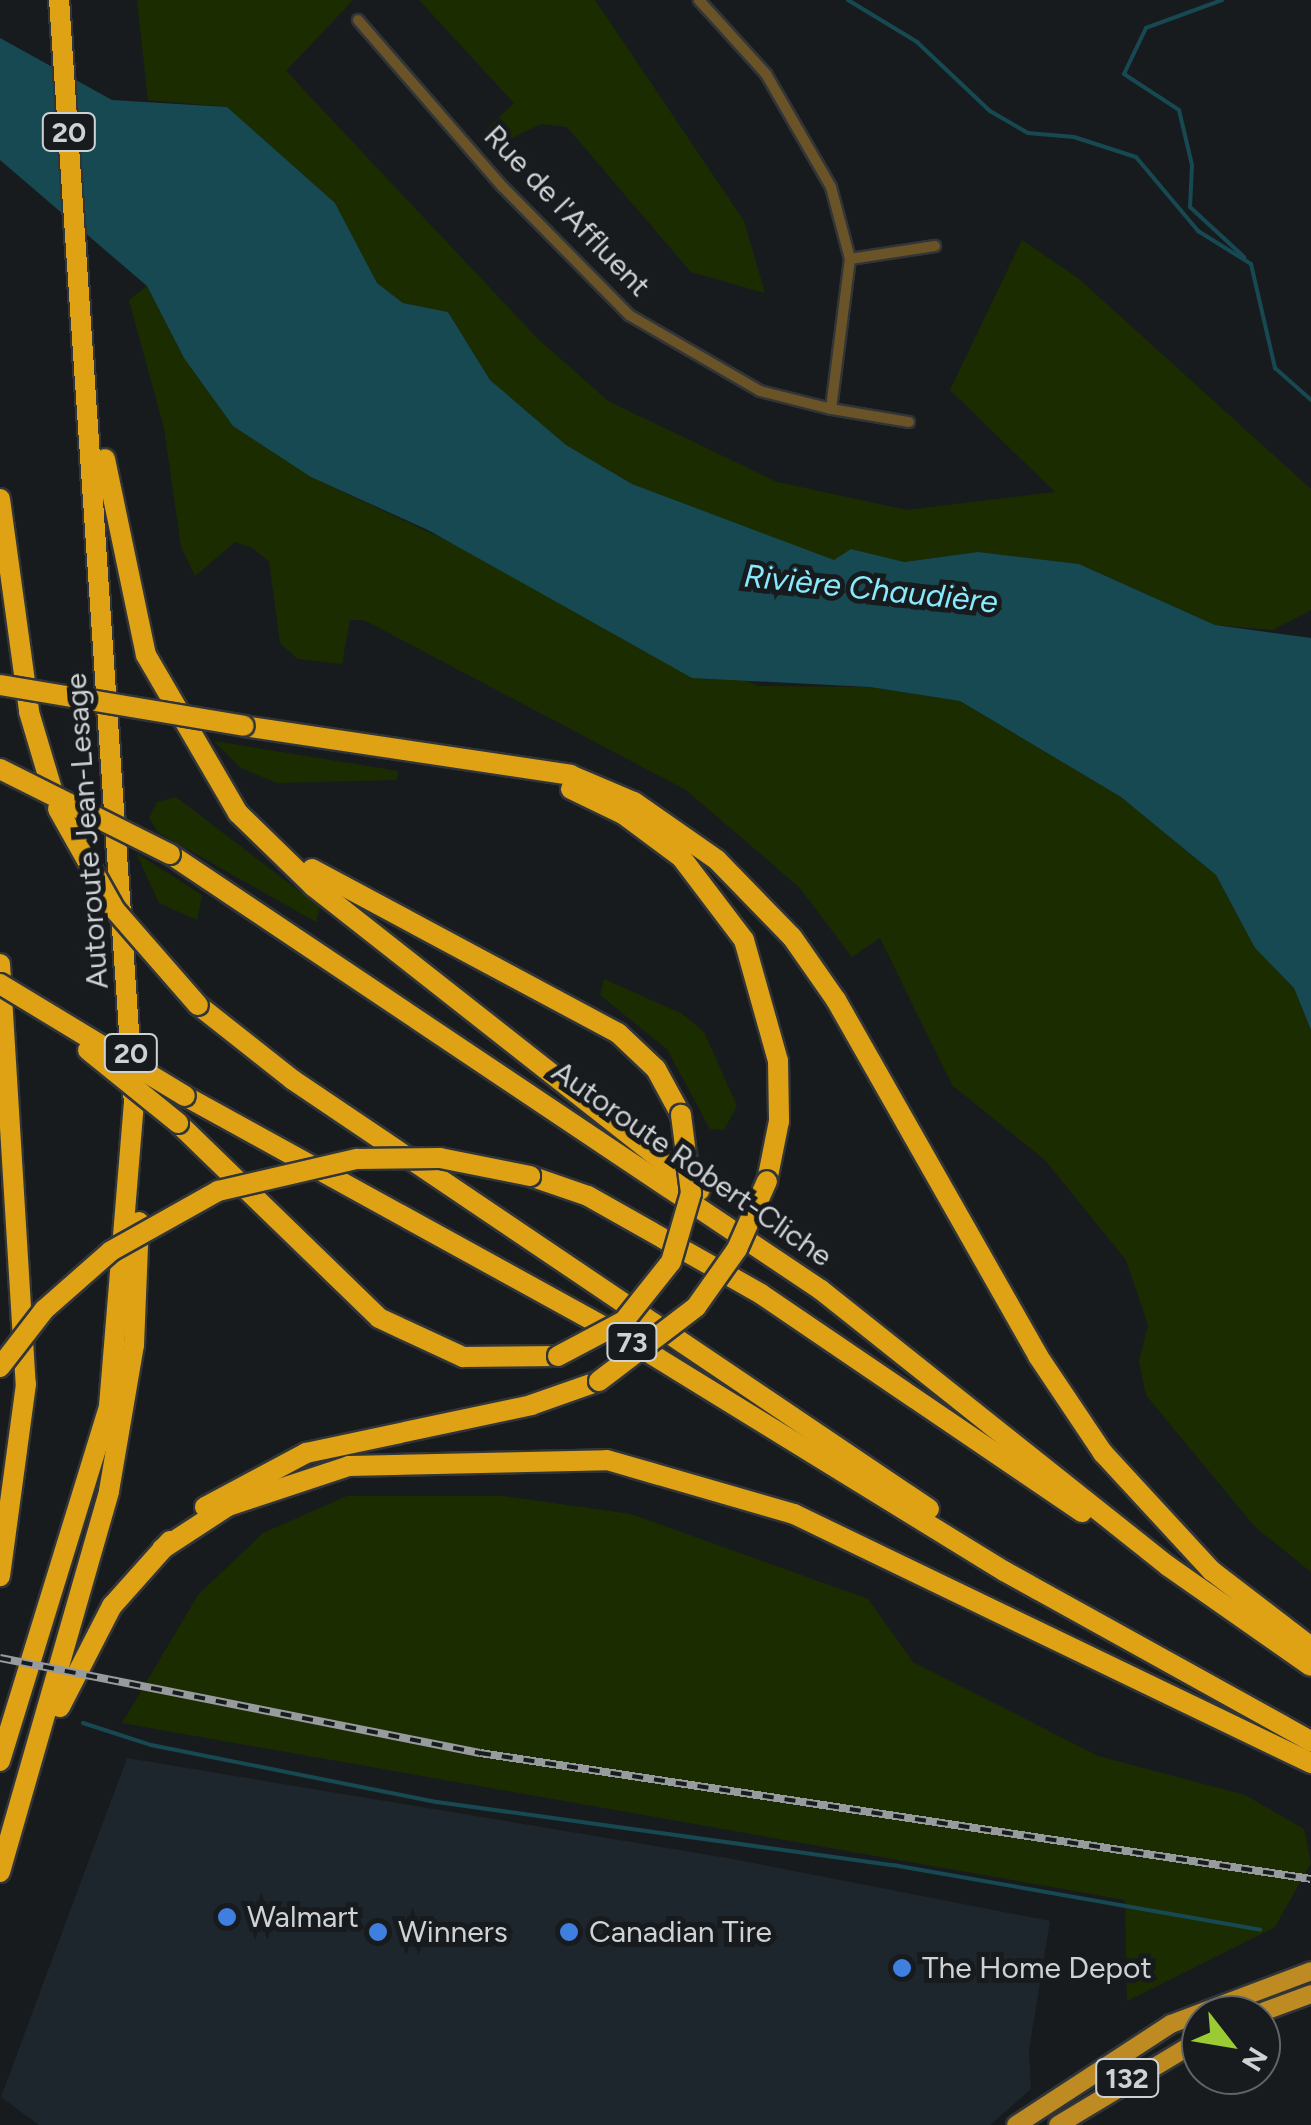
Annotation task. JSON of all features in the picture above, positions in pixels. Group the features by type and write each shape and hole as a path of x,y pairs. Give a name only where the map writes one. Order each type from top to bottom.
{"highway":[{"name":"Autoroute Jean-Lesage","path":"0,1761 109,1406 134,1105 86,329 58,0"},
{"path":"86,329 131,609 163,693 210,774 269,848 313,886 821,1290"},
{"path":"0,499 29,712 58,809 115,910 198,1006 293,1080 1069,1604"},
{"path":"0,685 570,775 634,802 717,860 792,937 836,1000 1038,1356 1104,1453 1212,1571 1311,1646"},
{"path":"42,1740 112,1606 210,1502 306,1453 531,1405 599,1381 696,1307 737,1249 768,1181 779,1121 770,1012 729,913 680,856 623,814 567,788 289,733"},
{"name":"Autoroute Robert-Cliche","path":"0,770 170,854 821,1290 1168,1566 1311,1666"},
{"path":"8,989 178,1124 379,1318 463,1357 558,1356 624,1322 671,1262 691,1193 681,1115 656,1069 618,1033 347,893 283,846 210,774"},
{"path":"0,964 26,1384 0,1576"},
{"name":"73","path":"8,989 185,1096 630,1341 1207,1690 1311,1741"},
{"path":"0,1872 42,1740 109,1491 134,1345 134,1105"},
{"path":"0,1367 44,1310 111,1250 218,1192 285,1170 374,1158 440,1158 530,1176 588,1196 761,1294 1168,1566"},
{"path":"162,1549 228,1506 349,1466 607,1460 794,1514 1311,1763"}],"main road":[{"name":"132","path":"1016,2125 1172,2024 1311,1970"},
{"path":"1281,2005 1311,1994"},
{"name":"132","path":"1058,2125 1181,2051"}],"street":[{"path":"699,0 734,30 814,148 850,260 831,409"},
{"name":"Rue de l'Affluent","path":"358,20 502,186 629,315 760,390 831,409 909,422"},
{"path":"850,260 934,246"}],"shaded area":[{"path":"127,1758 733,1859 1050,1921 1029,2050 1031,2089 990,2125 39,2125 1,2097"}],"green space":[{"path":"137,0 353,0 286,71 536,337 608,401 777,482 907,510 1055,492 950,390 1022,240 1079,279 1311,489 1311,610 1273,630 1215,625 1079,564 978,552 904,562 851,549 834,561 632,484 566,445 490,380 448,312 403,303 377,283 335,203 227,107 148,100"},
{"path":"419,0 595,0 744,221 765,293 691,272 567,127 541,124 497,145 486,130 514,103"},
{"path":"147,286 184,358 311,477 758,686 870,687 960,701 1121,797 1216,875 1255,948 1294,988 1311,1030 1311,1572 1255,1527 1146,1395 1139,1361 1148,1325 1126,1260 1045,1160 952,1085 880,938 852,957 800,888 686,790 364,620 350,620 342,664 298,659 280,643 269,561 252,548 235,542 195,576 181,546 164,428 129,300"},
{"path":"214,741 398,771 397,780 277,783 241,768"},
{"path":"176,797 320,907 316,922 159,833 149,818 157,802"},
{"path":"136,853 202,895 197,920 159,903"},
{"path":"604,979 682,1014 704,1032 737,1106 724,1130 710,1129 667,1049 600,995"},
{"path":"347,1496 502,1496 631,1514 868,1599 913,1662 1098,1756 1245,1795 1304,1829 1311,1863 1275,1927 1127,2001 1125,1900 122,1723 198,1595 263,1533"}],"water":[{"name":"Rivière Chaudière","path":"0,38 112,100 227,107 335,203 377,283 403,303 448,312 490,380 566,445 632,484 834,560 851,549 904,562 978,552 1079,564 1215,625 1311,638 1311,1030 1294,988 1255,948 1216,875 1121,797 960,701 870,687 692,678 428,530 311,477 233,426 184,358 147,286 0,160"}],"waterway":[{"path":"848,0 917,42 990,111 1028,133 1074,137 1136,157 1198,231 1251,264 1275,368 1311,400"},
{"path":"1222,0 1146,28 1124,74 1179,110 1192,165 1190,207 1244,257"},
{"path":"83,1723 151,1745 437,1802 893,1865 1260,1930"}],"railway":[{"path":"0,1658 480,1753 1311,1879"}],"place":[{"name":"Walmart","path":"227,1917"},
{"name":"Winners","path":"378,1932"},
{"name":"Canadian Tire","path":"569,1932"},
{"name":"The Home Depot","path":"902,1968"}]}
